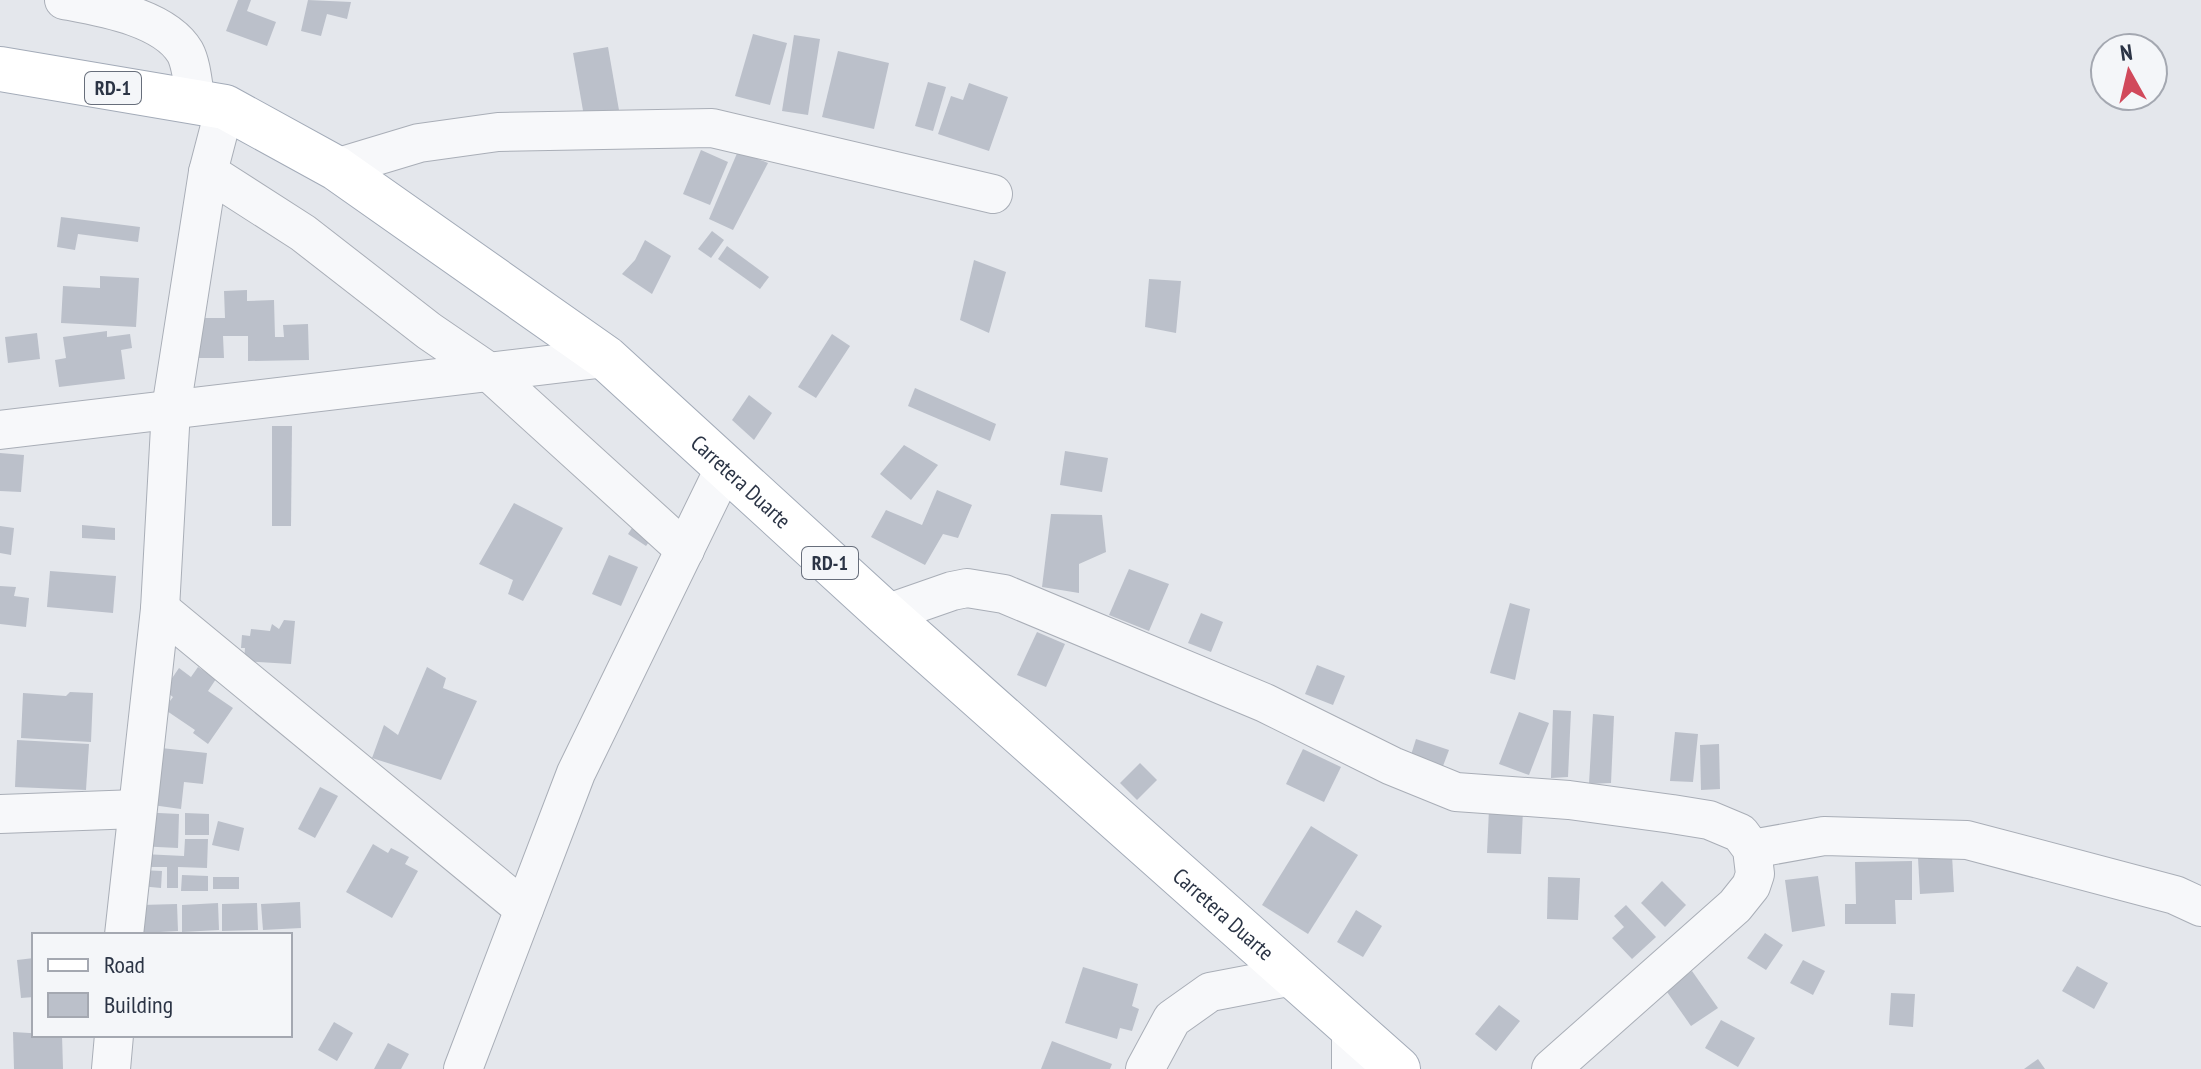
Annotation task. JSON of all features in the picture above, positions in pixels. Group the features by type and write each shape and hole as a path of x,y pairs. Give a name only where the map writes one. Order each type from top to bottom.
{"main road":[{"name":"RD-1","path":"0,69 211,104"},
{"name":"Carretera Duarte","path":"211,104 336,168 606,358 886,614 1293,976 1351,1048 1398,1069"}],"street":[{"path":"64,0 118,10 160,28 185,52 211,104 208,172 171,409 160,609 124,933"},
{"path":"336,168 419,143 498,132 712,128 993,194"},
{"path":"208,172 303,233 429,331 489,372 685,550"},
{"path":"0,430 606,358"},
{"path":"463,1069 576,773 725,467"},
{"path":"886,614 967,588 1004,594 1265,703 1392,766 1456,792 1569,800 1709,820 1740,833 1752,849 1755,874 1751,886 1735,906 1551,1069"},
{"path":"160,609 524,909"},
{"path":"0,814 137,809"},
{"path":"1752,849 1824,836 1967,840 2175,895 2201,907"},
{"path":"1145,1069 1172,1019 1210,992 1293,976"}],"building":[{"path":"238,0 251,0 247,11 276,22 267,46 226,31"},
{"path":"308,0 351,2 347,19 327,14 321,36 301,31"},
{"path":"753,34 787,43 770,105 735,96"},
{"path":"794,35 820,39 808,115 782,111"},
{"path":"608,47 620,116 585,122 573,53"},
{"path":"838,51 889,63 874,129 822,117"},
{"path":"928,82 946,87 933,131 915,126"},
{"path":"969,83 1008,97 989,151 938,134 951,96 963,100"},
{"path":"701,150 728,162 710,205 683,194"},
{"path":"738,151 768,163 733,230 709,219"},
{"path":"61,217 140,227 138,242 78,234 75,250 57,247"},
{"path":"712,231 724,240 711,258 698,249"},
{"path":"645,240 671,256 652,294 622,274 635,260"},
{"path":"727,246 769,277 760,289 718,259"},
{"path":"974,260 1006,272 989,333 960,320"},
{"path":"100,276 139,278 136,327 61,323 63,286 100,288"},
{"path":"1149,279 1181,281 1176,333 1145,327"},
{"path":"247,290 247,301 274,300 275,337 284,337 283,325 308,324 309,360 248,361 248,336 223,336 224,358 195,358 194,318 225,318 224,291"},
{"path":"107,331 107,337 130,334 132,348 121,350 125,379 59,387 55,360 66,358 63,337"},
{"path":"37,333 40,359 8,363 5,337"},
{"path":"832,334 850,346 816,398 798,387"},
{"path":"915,388 996,424 990,441 908,406"},
{"path":"749,395 772,413 754,440 732,420"},
{"path":"272,426 292,426 291,526 272,526"},
{"path":"904,445 938,465 911,500 880,474"},
{"path":"1065,451 1108,458 1102,492 1060,485"},
{"path":"0,453 24,455 21,492 0,491"},
{"path":"937,490 972,505 958,538 943,534 925,565 871,537 886,510 922,525"},
{"path":"514,503 563,528 523,601 508,594 513,580 479,564"},
{"path":"1051,514 1102,515 1106,552 1079,564 1079,593 1042,587"},
{"path":"636,522 654,535 646,546 628,534"},
{"path":"82,525 115,528 115,540 82,538"},
{"path":"0,526 14,528 11,555 0,553"},
{"path":"609,555 638,567 621,606 592,594"},
{"path":"1129,569 1169,584 1149,631 1109,615"},
{"path":"50,571 116,576 113,613 47,607"},
{"path":"0,586 16,587 14,596 29,598 26,627 0,624"},
{"path":"1510,603 1530,609 1515,680 1490,673"},
{"path":"1201,613 1223,622 1211,652 1188,643"},
{"path":"284,620 295,621 291,664 244,661 242,635 250,636 251,629 270,631 272,624 279,629"},
{"path":"1037,632 1065,644 1046,687 1017,675"},
{"path":"1317,665 1345,676 1333,705 1305,694"},
{"path":"198,667 216,679 208,691 233,708 208,744 193,733 195,730 164,709 173,697 164,690 179,668 191,677"},
{"path":"427,667 446,678 443,688 477,701 441,780 372,758 384,725 398,735"},
{"path":"70,692 93,693 91,742 21,738 23,693 66,696"},
{"path":"1553,710 1571,711 1568,777 1551,778"},
{"path":"1519,712 1549,723 1529,775 1499,764"},
{"path":"1593,714 1614,716 1611,783 1589,784"},
{"path":"1675,732 1698,734 1693,782 1670,781"},
{"path":"1416,739 1449,750 1443,766 1411,755"},
{"path":"17,740 89,744 86,790 15,787"},
{"path":"1719,744 1720,789 1701,790 1700,745"},
{"path":"152,747 207,753 203,784 184,782 181,809 145,804"},
{"path":"1303,749 1341,767 1324,802 1286,784"},
{"path":"1140,763 1157,780 1137,800 1120,783"},
{"path":"320,787 338,796 315,838 298,829"},
{"path":"1489,809 1523,810 1521,854 1487,853"},
{"path":"139,812 179,814 178,848 137,846"},
{"path":"185,813 209,814 209,835 185,835"},
{"path":"218,821 244,828 239,851 212,845"},
{"path":"1311,826 1358,855 1308,934 1262,905"},
{"path":"185,839 208,839 207,868 178,867 178,888 167,888 167,867 143,867 143,854 184,856"},
{"path":"373,844 388,853 391,848 409,857 405,864 418,871 392,918 346,892"},
{"path":"1952,855 1954,892 1920,894 1918,858"},
{"path":"1912,861 1912,900 1895,900 1896,924 1845,924 1845,904 1856,904 1855,862"},
{"path":"141,870 162,871 161,888 140,886"},
{"path":"182,875 208,876 208,891 181,891"},
{"path":"1818,876 1825,926 1792,932 1785,880"},
{"path":"213,877 239,877 239,889 213,889"},
{"path":"1548,877 1580,878 1578,920 1547,919"},
{"path":"1662,881 1686,905 1665,927 1641,903"},
{"path":"300,902 301,928 263,930 261,904"},
{"path":"218,903 219,930 182,932 182,905"},
{"path":"257,903 258,930 222,931 222,904"},
{"path":"177,904 178,931 142,933 141,905"},
{"path":"1626,905 1656,937 1632,959 1612,938 1624,927 1614,916"},
{"path":"1356,910 1382,926 1363,957 1337,942"},
{"path":"1765,933 1783,945 1766,970 1747,958"},
{"path":"32,958 32,997 21,998 17,960"},
{"path":"1803,960 1825,971 1813,995 1790,983"},
{"path":"2077,966 2108,983 2094,1009 2062,991"},
{"path":"1083,967 1138,984 1132,1006 1139,1009 1132,1031 1120,1028 1117,1039 1065,1023"},
{"path":"1692,971 1718,1008 1691,1026 1665,989"},
{"path":"1891,993 1915,994 1913,1027 1889,1025"},
{"path":"1499,1005 1520,1021 1496,1051 1475,1034"},
{"path":"1721,1020 1755,1038 1738,1067 1705,1048"},
{"path":"334,1022 353,1033 337,1061 318,1050"},
{"path":"13,1032 32,1033 32,1037 62,1037 63,1069 14,1069"},
{"path":"1052,1041 1112,1064 1110,1069 1041,1069"},
{"path":"388,1043 409,1054 401,1069 374,1069"},
{"path":"2038,1059 2045,1069 2024,1069"}]}
